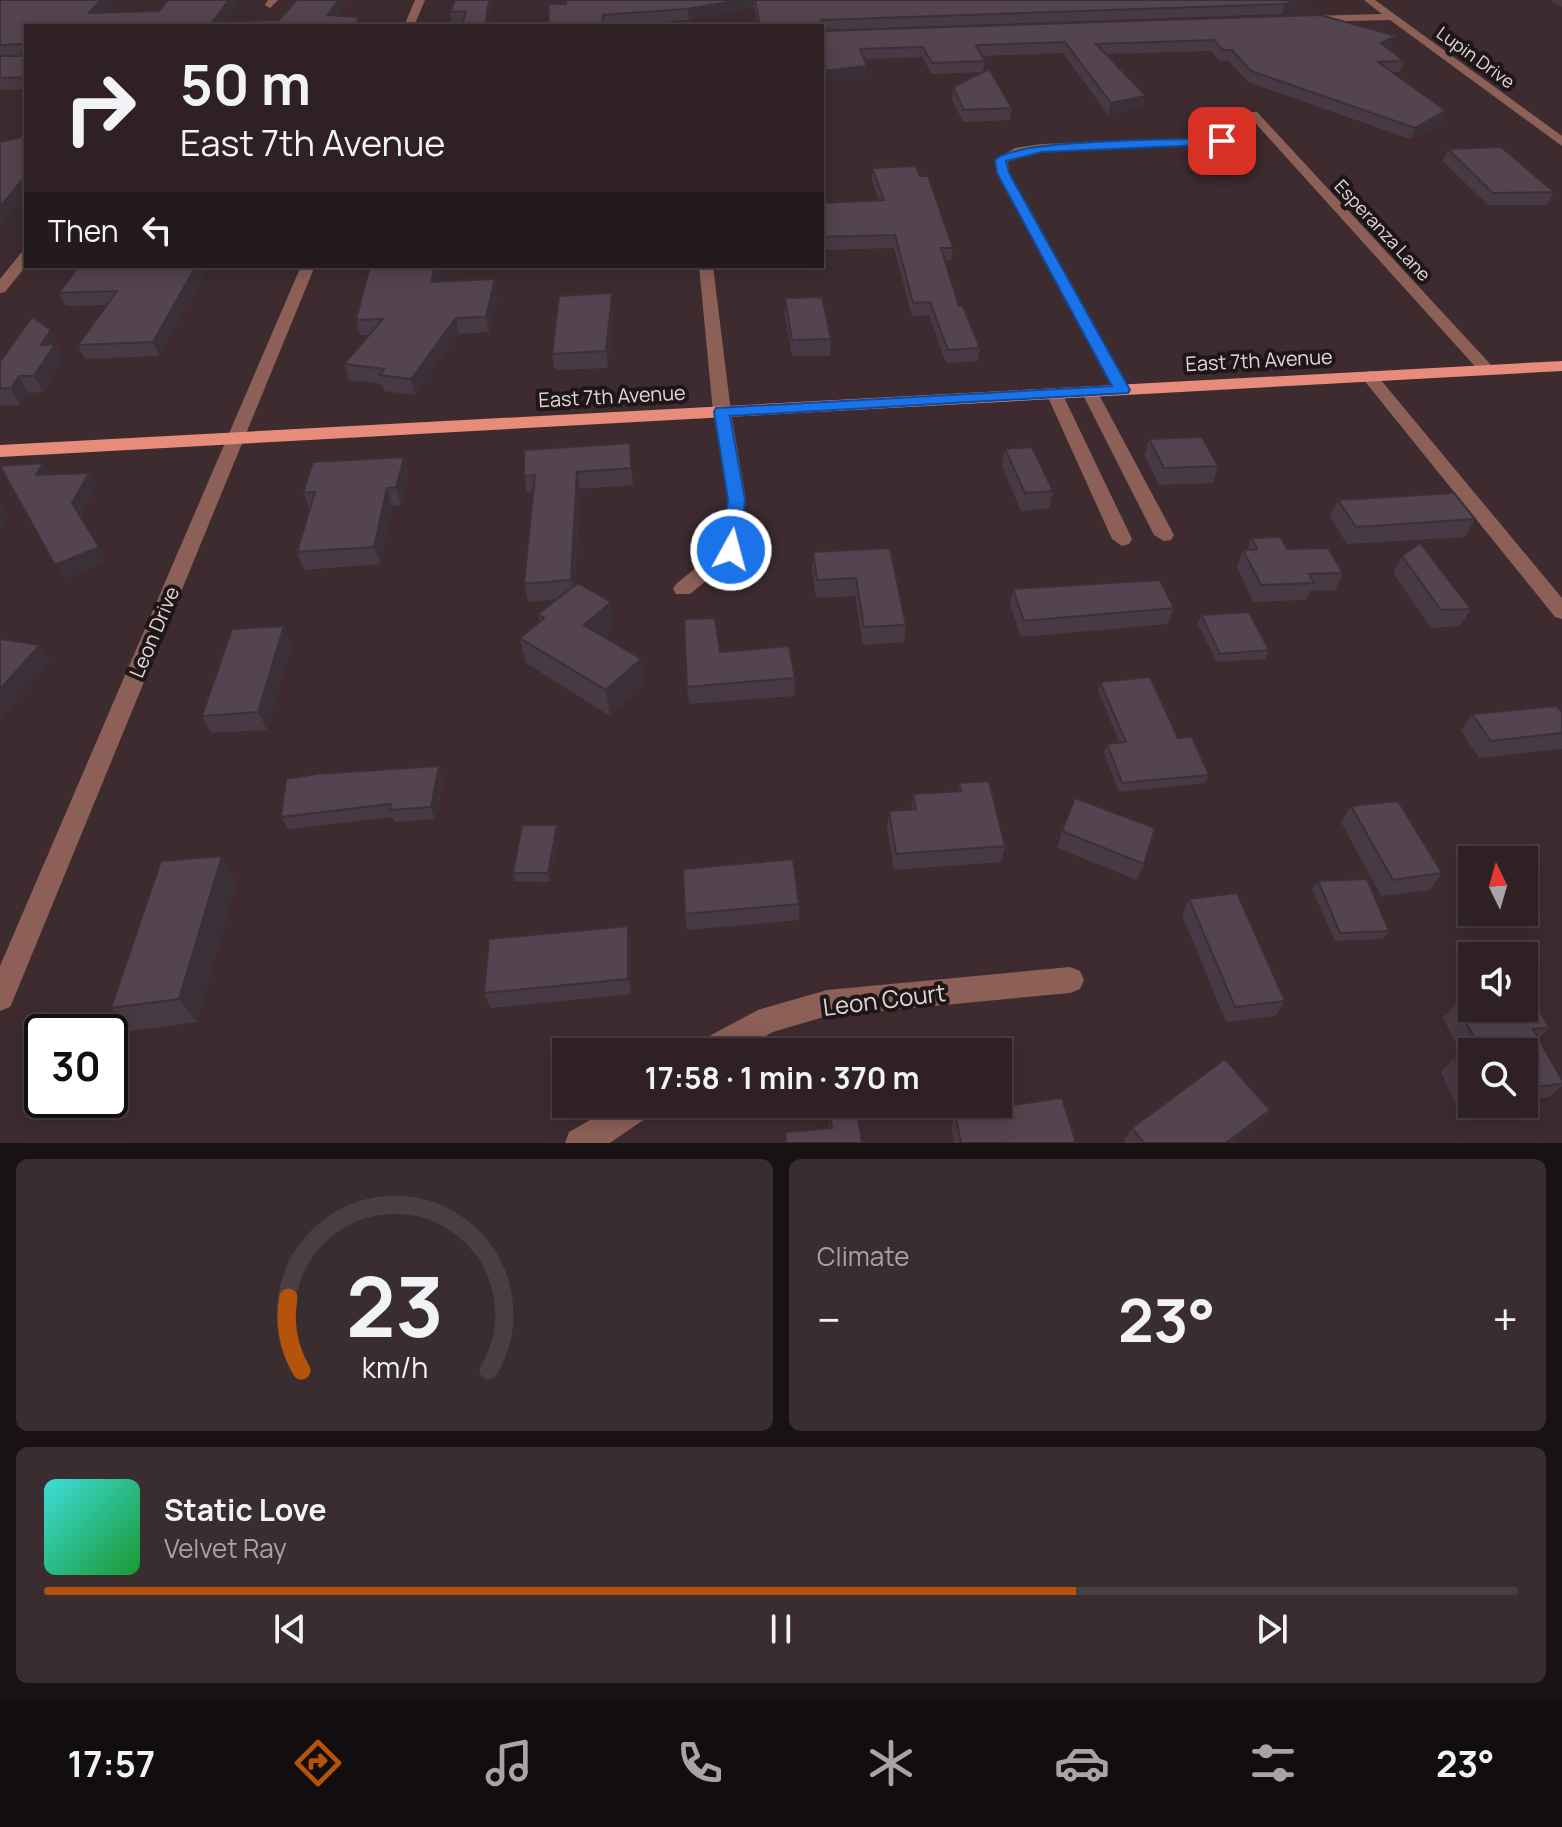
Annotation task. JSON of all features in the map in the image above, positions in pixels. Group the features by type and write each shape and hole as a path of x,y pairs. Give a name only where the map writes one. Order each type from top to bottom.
{"main road":[{"name":"East 7th Avenue","path":"0,451 1562,366"}],"street":[{"path":"410,24 420,0"},
{"name":"Lupin Drive","path":"1369,0 1562,142"},
{"path":"1297,20 1392,17"},
{"name":"Esperanza Lane","path":"1253,114 1487,370"},
{"path":"1122,390 1003,173 1001,160 1019,151 1042,148 1222,141"},
{"path":"0,289 24,259"},
{"name":"Leon Drive","path":"0,998 307,268"},
{"path":"683,589 731,550 737,500 722,412 706,268"},
{"path":"1369,376 1562,612"},
{"path":"1089,391 1164,535"},
{"path":"1054,393 1122,539"},
{"name":"Leon Court","path":"734,1038 768,1020 827,1003 1070,980"},
{"path":"580,1143 624,1118"}],"building":[{"path":"0,0 101,0 89,13 159,11 168,0 229,0 213,22 279,20 297,0 338,0 328,15 359,17 356,24 24,24 24,47 21,44 0,45"},
{"path":"455,0 489,0 485,24 463,24 466,11 450,12"},
{"path":"566,0 740,0 688,9 603,15 602,24 549,24 548,4 566,4"},
{"path":"755,0 1296,0 1285,4 760,24"},
{"path":"1320,15 1396,36 1381,43 1404,61 1378,62 1446,111 1415,128 1251,71 1232,50 1223,50 1214,40 1096,44 1146,96 1111,103 1065,42 979,45 976,46 985,61 932,63 923,47 860,49 867,66 824,71 824,31"},
{"path":"24,47 24,77 0,78 0,56 21,56"},
{"path":"989,69 1012,108 964,110 953,87"},
{"path":"24,136 24,177 0,207 0,142"},
{"path":"1501,147 1554,192 1493,193 1448,149"},
{"path":"916,166 920,176 928,176 953,248 941,248 959,306 963,306 980,348 948,350 930,302 913,303 895,235 824,237 824,203 884,200 872,168"},
{"path":"78,268 195,268 153,342 78,345 117,291 59,293"},
{"path":"369,268 434,268 431,282 495,279 486,317 456,318 411,379 379,375 384,369 344,364 383,319 356,320"},
{"path":"612,293 606,351 552,354 559,296"},
{"path":"822,297 831,339 792,340 785,298"},
{"path":"32,317 51,330 41,345 55,344 34,376 19,376 11,388 0,389 0,362"},
{"path":"1202,437 1218,466 1164,468 1149,439"},
{"path":"630,443 631,468 577,472 571,580 524,584 535,475 524,476 524,450"},
{"path":"1032,447 1053,491 1025,493 1005,449"},
{"path":"404,457 396,488 387,488 374,547 297,552 315,492 303,493 313,462"},
{"path":"43,463 36,475 89,473 72,503 99,547 55,565 0,466"},
{"path":"1454,493 1475,519 1356,527 1338,500"},
{"path":"1281,537 1287,549 1328,548 1343,573 1309,574 1314,583 1261,585 1243,550 1257,549 1252,538"},
{"path":"1420,543 1471,609 1441,610 1402,556"},
{"path":"890,548 906,625 864,627 856,578 817,580 813,552"},
{"path":"1160,580 1174,608 1024,621 1013,589"},
{"path":"578,583 611,602 584,625 641,659 606,690 520,638 544,618 538,614"},
{"path":"1249,612 1269,650 1220,654 1201,615"},
{"path":"715,618 720,652 789,646 795,678 687,687 684,619"},
{"path":"284,626 258,712 202,716 232,629"},
{"path":"0,639 40,645 0,689"},
{"path":"1150,677 1178,738 1192,737 1209,775 1122,783 1107,744 1126,742 1100,682"},
{"path":"1557,706 1562,713 1562,733 1491,741 1472,714"},
{"path":"439,766 431,807 389,810 391,804 281,817 286,779 316,774"},
{"path":"989,781 1005,846 896,854 889,811 916,809 913,794 961,791 959,783"},
{"path":"1075,798 1155,828 1144,864 1062,831"},
{"path":"1398,801 1442,873 1393,880 1351,806"},
{"path":"522,825 557,825 548,873 513,873"},
{"path":"222,856 179,999 111,1008 161,861"},
{"path":"793,859 799,904 685,914 683,869"},
{"path":"1367,879 1389,931 1340,933 1318,881"},
{"path":"1237,893 1285,1001 1235,1007 1189,899"},
{"path":"628,926 628,979 484,993 489,939"},
{"path":"1538,1008 1549,1028 1533,1029 1562,1080 1562,1084 1538,1087 1538,1038 1474,1038 1466,1022 1538,1022"},
{"path":"1225,1059 1270,1110 1226,1143 1144,1143 1132,1128"},
{"path":"1062,1098 1076,1143 961,1143 956,1118 1012,1118 1012,1105"},
{"path":"831,1118 858,1118 862,1143 786,1143 785,1132 832,1128"}],"route":[{"path":"731,550 737,500 722,412 1122,390 1003,173 1000,166 1006,155 1042,148 1222,141"}]}
